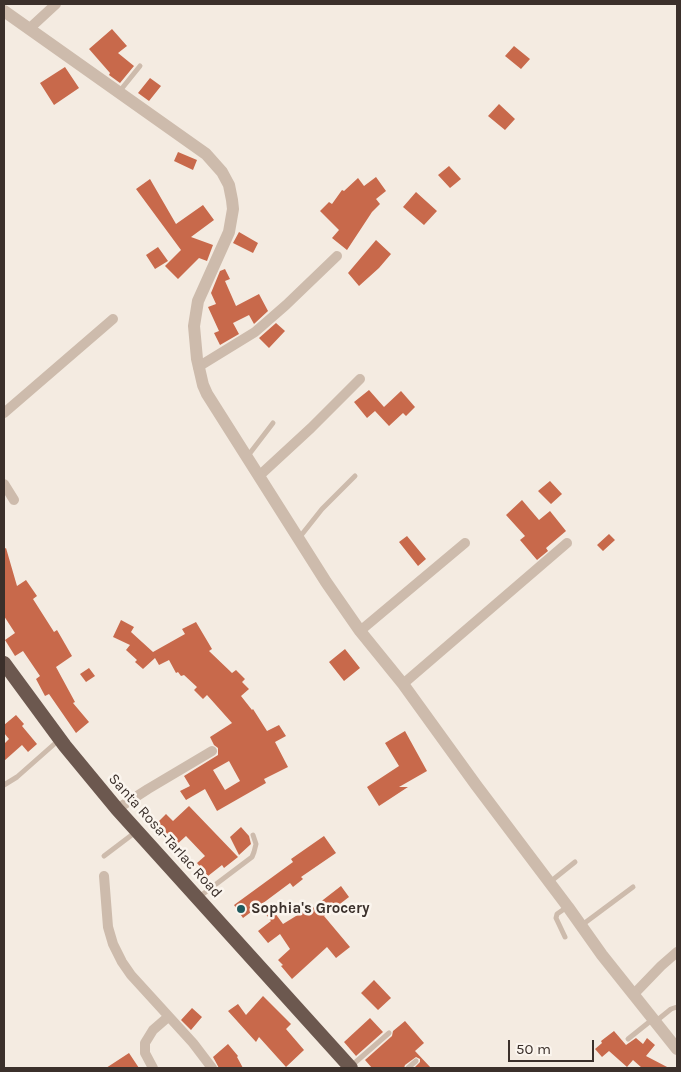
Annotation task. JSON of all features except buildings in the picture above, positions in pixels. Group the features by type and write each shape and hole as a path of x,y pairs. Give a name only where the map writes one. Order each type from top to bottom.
{"highway":[{"name":"Santa Rosa-Tarlac Road","path":"4,663 60,739 117,809 350,1068"}],"street":[{"path":"30,28 56,4"},
{"path":"4,11 211,158 222,172 229,185 233,209 229,232 196,307 194,339 198,367 207,394 298,539 360,631 402,684 581,926 677,1049"},
{"path":"198,367 255,332 337,256"},
{"path":"4,413 113,320"},
{"path":"259,476 360,379"},
{"path":"4,484 14,500"},
{"path":"360,631 465,543"},
{"path":"402,684 566,544"},
{"path":"117,809 148,788 212,751"},
{"path":"104,876 108,927 117,953 131,975 193,1043 212,1068"},
{"path":"634,994 675,958"},
{"path":"153,1068 144,1051 145,1043 149,1035 168,1016"}],"lane":[{"path":"119,92 140,66"},
{"path":"247,458 273,423"},
{"path":"298,539 322,509 355,476"},
{"path":"4,785 18,778 60,739"},
{"path":"104,856 137,830"},
{"path":"198,898 252,857 256,844 253,835"},
{"path":"549,883 575,862"},
{"path":"581,926 633,887"},
{"path":"565,937 556,918 557,914 568,907"},
{"path":"628,1039 654,1020 677,1007"},
{"path":"350,1068 389,1033"},
{"path":"408,1068 416,1061"}],"place":[{"name":"Sophia's Grocery","path":"241,909"}]}
